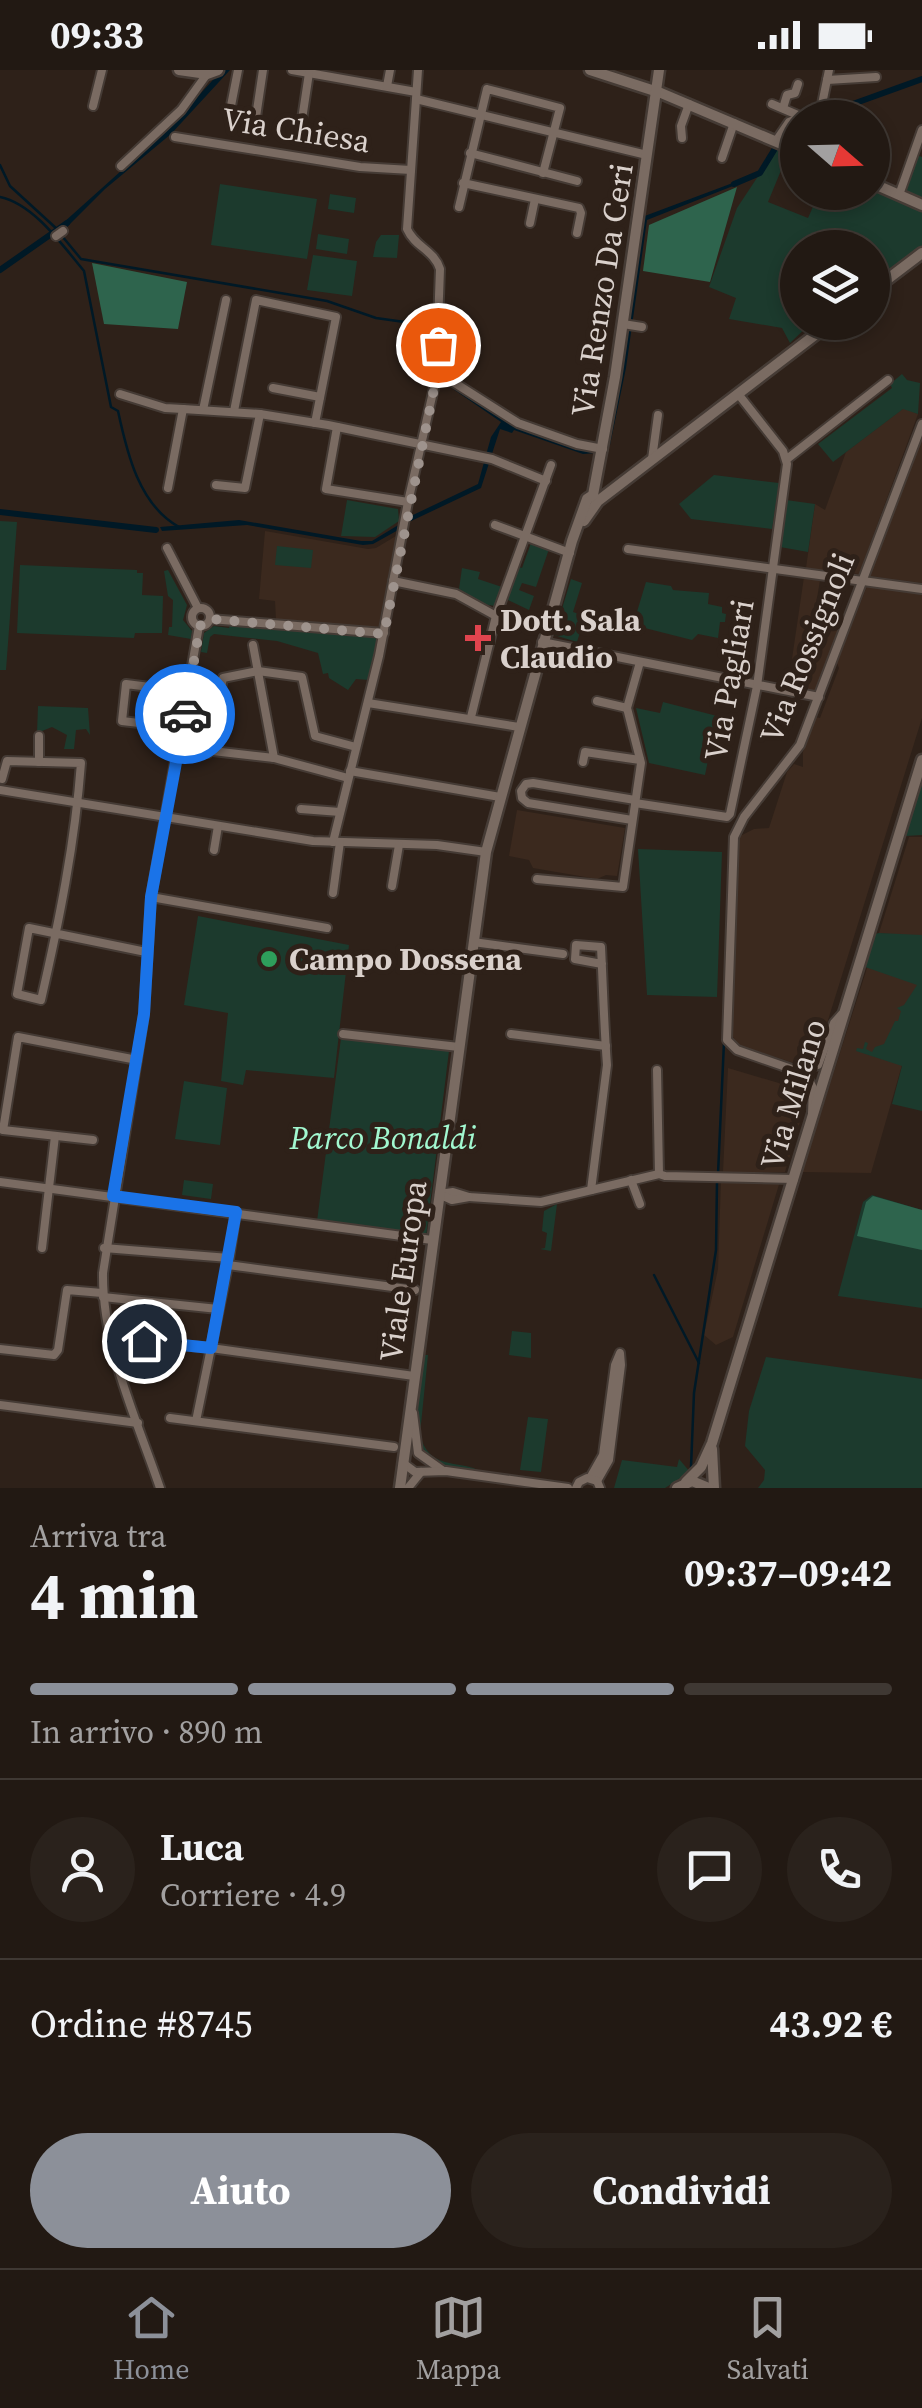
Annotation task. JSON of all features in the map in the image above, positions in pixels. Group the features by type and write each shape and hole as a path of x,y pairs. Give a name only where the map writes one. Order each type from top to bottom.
{"street":[{"path":"92,106 102,70"},
{"path":"179,70 213,72"},
{"path":"230,116 238,70"},
{"path":"256,116 263,70"},
{"path":"292,70 387,86 554,134 647,155"},
{"path":"387,86 390,70"},
{"name":"Via Chiesa","path":"334,893 340,812 384,634 437,366 439,264 407,229 418,70"},
{"path":"590,70 632,78 780,142"},
{"name":"Via Renzo Da Ceri","path":"593,501 631,325 659,70"},
{"path":"121,166 170,122 213,72"},
{"path":"300,126 310,73"},
{"path":"823,100 828,75 876,77"},
{"path":"786,100 798,84"},
{"path":"459,207 487,88 560,108 543,173"},
{"path":"682,138 681,126 689,104"},
{"path":"772,104 780,107"},
{"path":"722,158 734,123"},
{"path":"899,195 922,130"},
{"path":"776,140 780,134"},
{"name":"Via Chiesa","path":"174,137 360,167 410,170"},
{"path":"470,153 576,181"},
{"path":"463,183 579,208 577,232"},
{"path":"890,191 922,204"},
{"path":"530,223 535,199"},
{"path":"890,277 922,253"},
{"path":"203,410 226,300"},
{"path":"234,411 256,300 336,317 315,422"},
{"path":"439,323 454,327"},
{"path":"593,501 809,340"},
{"path":"437,366 501,419 602,449"},
{"path":"739,395 787,459 888,380"},
{"path":"273,388 320,396"},
{"path":"120,394 164,408 234,411 315,422 486,458 546,480"},
{"path":"168,488 183,409"},
{"path":"216,485 242,490 246,486 260,414"},
{"path":"652,460 658,415"},
{"name":"Via Rossignoli","path":"805,1071 736,1050 727,1040 734,837 744,816 795,754 922,424"},
{"path":"337,427 326,489 408,502"},
{"name":"Via Pagliari","path":"635,802 727,817 757,686 787,459"},
{"path":"471,717 496,616 551,465"},
{"name":"Viale Europa","path":"400,1488 486,852 542,642 570,553 593,501"},
{"path":"495,524 570,553"},
{"path":"167,548 198,608"},
{"path":"628,549 922,588"},
{"path":"393,581 456,594 496,616"},
{"path":"198,608 206,609 210,619"},
{"path":"198,608 192,618 200,626"},
{"path":"160,1488 111,1338 103,1295 104,1248 144,1014 151,897 200,626 210,619 384,634"},
{"path":"542,642 819,697"},
{"path":"253,645 274,758"},
{"path":"537,879 624,887 640,760 627,708 640,662"},
{"path":"208,752 223,678 258,672 302,677 315,736 356,747"},
{"path":"182,728 122,721 126,684 189,692"},
{"path":"596,700 627,708"},
{"path":"368,703 519,727"},
{"path":"39,736 39,762"},
{"path":"178,747 274,758 349,775 500,798"},
{"path":"583,762 585,752 640,760"},
{"name":"Via Milano","path":"679,1486 702,1467 712,1443 922,760"},
{"path":"2,778 7,761 81,763 56,935 41,1000 17,994 29,928 56,935 146,952"},
{"path":"632,820 528,802 522,798 521,790 533,783 635,802"},
{"path":"0,790 337,842 438,845 486,852"},
{"path":"301,808 340,812"},
{"path":"214,850 218,826"},
{"path":"392,886 399,844"},
{"path":"151,897 327,928"},
{"path":"473,942 563,954"},
{"path":"591,1190 608,1065 602,964"},
{"path":"805,1071 818,1065 834,1023 843,1013"},
{"path":"344,1034 459,1047"},
{"path":"510,1034 606,1046"},
{"path":"92,1140 3,1130 18,1037 137,1060"},
{"path":"657,1070 659,1174"},
{"path":"805,1071 823,1076"},
{"path":"805,1071 813,1088 812,1115"},
{"path":"42,1248 55,1136"},
{"path":"439,1194 453,1192 530,1203 659,1174 794,1179"},
{"path":"631,1180 640,1204"},
{"path":"0,1182 432,1240"},
{"path":"196,1421 236,1212"},
{"path":"104,1248 416,1290"},
{"path":"0,1348 54,1355 67,1290 218,1309"},
{"path":"111,1338 414,1376"},
{"path":"446,1472 424,1459 403,1463 422,1472 567,1488 598,1484 608,1460 620,1353 613,1404"},
{"path":"0,1404 138,1423"},
{"path":"410,1405 414,1444 424,1459"},
{"path":"170,1418 394,1447"},
{"name":"Via Milano","path":"679,1486 698,1481 711,1488 712,1443"},
{"path":"408,1488 422,1472"}],"shaded area":[{"path":"904,408 918,414 859,574 806,568 815,504 825,510 846,452"},
{"path":"922,438 922,583 870,576 878,555"},
{"path":"265,531 368,549 396,536 378,630 276,620 275,601 259,599"},
{"path":"804,577 820,580 814,617 841,623 815,693 788,686"},
{"path":"867,586 922,594 922,718 815,1062 800,1058 797,1064 738,1045 730,1032 736,846 738,837 754,829 769,828 787,772 794,764 803,767 803,752 816,717 820,718"},
{"path":"517,810 625,828 617,876 597,879 533,868 529,860 509,856"},
{"path":"909,837 922,837 922,937 879,933"},
{"path":"868,965 922,982 922,995 871,1173 802,1172"},
{"path":"728,1068 809,1092 785,1172 723,1172"},
{"path":"721,1180 780,1181 733,1337 716,1345 704,1335 718,1269"}],"green space":[{"path":"778,146 780,173 768,202 808,218 812,210 890,210 890,194 922,208 922,247 890,271 890,230 780,230 780,328 729,319 736,298 709,287 737,208"},
{"path":"917,155 922,157 922,199 905,191"},
{"path":"220,184 317,199 307,259 211,245"},
{"path":"737,187 710,282 643,271 649,225"},
{"path":"330,194 356,198 354,213 328,209"},
{"path":"318,234 349,239 347,254 316,249"},
{"path":"381,235 399,235 397,258 373,257"},
{"path":"313,255 357,261 352,296 307,290"},
{"path":"92,263 187,282 178,329 104,324"},
{"path":"902,374 907,380 920,383 918,414 903,409 833,462 818,444 892,388 890,384"},
{"path":"714,475 779,483 772,529 691,519 679,504"},
{"path":"347,500 398,509 399,521 375,537 341,536"},
{"path":"786,500 815,504 808,552 780,547"},
{"path":"0,521 17,522 6,670 0,670"},
{"path":"531,543 549,549 536,587 522,583 519,590 534,596 529,610 506,599 517,566 522,568"},
{"path":"277,546 313,550 311,568 275,565"},
{"path":"20,565 137,570 143,573 142,595 163,596 162,633 135,633 134,638 17,633"},
{"path":"462,568 480,572 478,579 502,587 495,606 482,604 459,589"},
{"path":"168,570 187,605 183,620 192,631 191,639 168,635 173,600 168,596 164,571"},
{"path":"571,579 582,583 573,612 585,616 577,642 554,635"},
{"path":"646,582 671,586 673,590 709,593 708,604 722,607 726,614 725,622 720,622 718,638 698,634 692,640 633,625"},
{"path":"230,624 375,637 369,680 356,679 348,690 329,678 328,673 323,674 318,653 277,641 214,634 207,653 201,652 204,633 214,626 229,628"},
{"path":"663,702 717,716 705,775 649,763 636,708 660,713"},
{"path":"38,706 88,708 90,735 86,729 76,730 74,749 64,749 67,735 52,727 37,733"},
{"path":"922,781 922,835 905,836"},
{"path":"638,849 722,852 717,997 647,995"},
{"name":"Campo Dossena","path":"198,916 349,945 334,1078 246,1070 243,1085 221,1081 228,1013 184,1005"},
{"path":"875,934 922,935 922,1111 892,1104 902,1066 856,1051 863,1049 865,1042 866,1049 872,1052 884,1044 898,1021 901,1011 897,1008 904,1005 917,985 865,967"},
{"name":"Parco Bonaldi","path":"341,1038 449,1051 426,1237 317,1221"},
{"path":"184,1081 227,1088 220,1145 175,1139"},
{"path":"184,1180 213,1184 211,1199 182,1195"},
{"path":"872,1195 922,1210 922,1308 838,1296 863,1202"},
{"path":"873,1196 922,1210 922,1250 857,1236 866,1202"},
{"path":"557,1204 551,1251 540,1249 545,1248 547,1233 542,1231 544,1211"},
{"path":"512,1331 531,1333 531,1358 509,1355"},
{"path":"422,1355 428,1355 420,1434 424,1445 436,1459 478,1470 446,1466 418,1450 417,1393"},
{"path":"766,1357 922,1379 922,1488 758,1488 765,1470 745,1446 749,1411"},
{"path":"528,1417 548,1419 541,1472 520,1470"},
{"path":"679,1459 690,1472 665,1488 614,1488 622,1460 677,1467"}],"water":[{"path":"222,70 230,70 171,134 105,189 65,229 63,223 170,127"},
{"path":"738,181 647,220 626,368 605,453 642,217"},
{"path":"442,377 503,419 596,453 583,454 514,430 512,433 500,429 481,488 409,522 413,515 478,484 491,437 501,422 440,380"},
{"path":"239,520 361,541 372,541 400,524 400,529 373,544 363,545 247,525 162,531 160,527"}],"waterway":[{"path":"864,100 922,79"},
{"path":"734,184 760,173 776,147"},
{"path":"0,165 10,186 58,230"},
{"path":"0,197 36,217 84,271 111,407 118,411 144,492 179,527"},
{"path":"0,270 67,223"},
{"path":"62,236 81,259 327,301 376,318 433,326"},
{"path":"0,512 156,530"},
{"path":"718,1174 724,1042"},
{"path":"691,1467 694,1393 716,1250 717,1182"},
{"path":"654,1275 699,1363"}],"way so far":[{"path":"185,714 200,626 210,619 384,634 436,379 438,345"}],"place":[{"name":"Dott. Sala Claudio","path":"478,638"},
{"name":"Campo Dossena","path":"269,959"}],"route":[{"path":"144,1341 211,1348 236,1212 113,1196 144,1014 151,897 185,714"}]}
